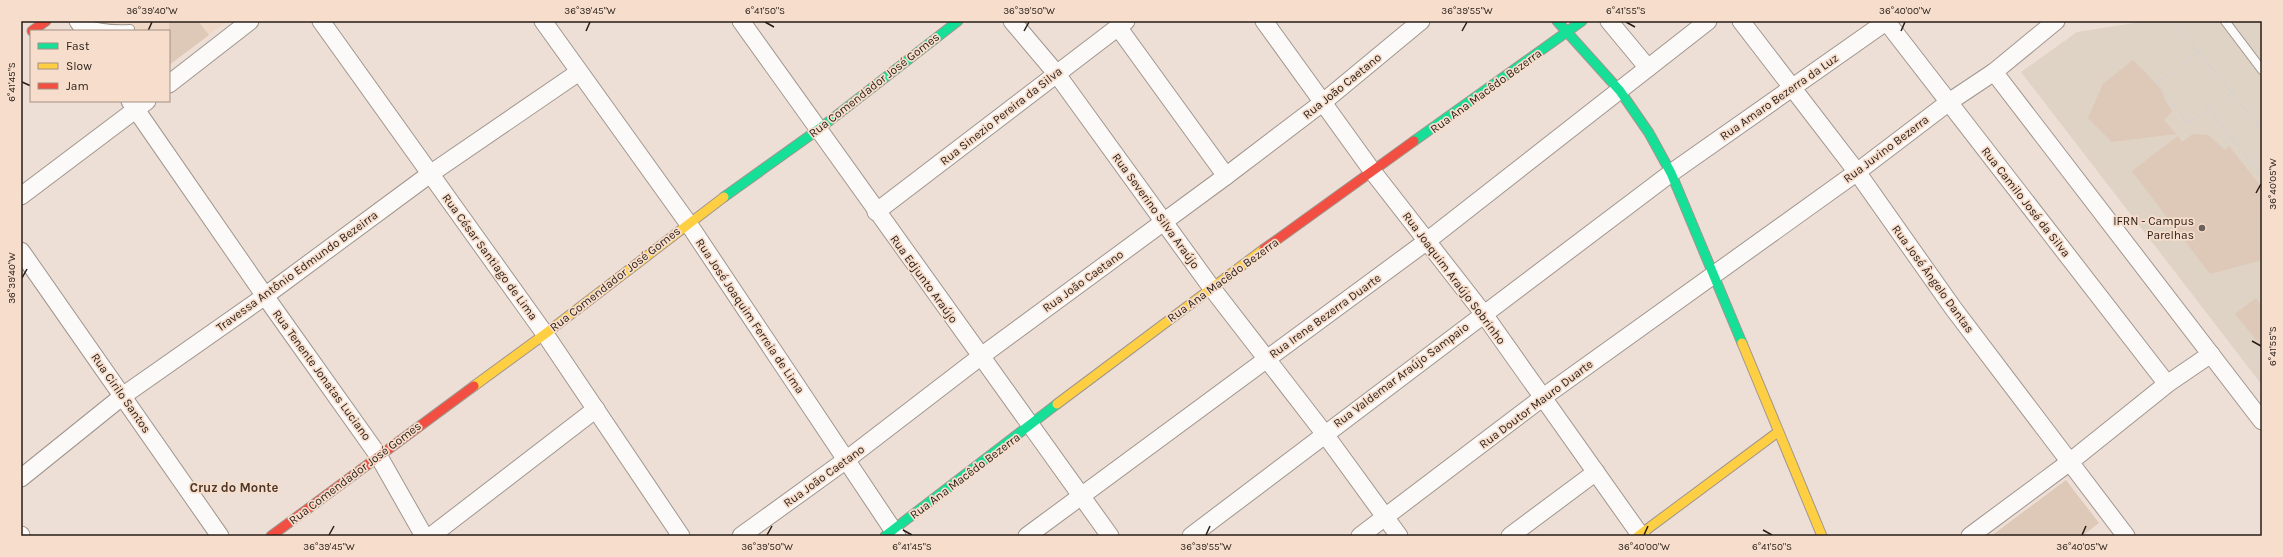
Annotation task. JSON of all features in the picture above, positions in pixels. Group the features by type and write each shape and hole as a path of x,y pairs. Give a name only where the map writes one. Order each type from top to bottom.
{"street":[{"path":"34,30 46,21"},
{"path":"78,21 84,30"},
{"path":"170,83 250,21"},
{"name":"Rua César Santiago de Lima","path":"322,21 545,334 682,536"},
{"name":"Rua José Joaquim Ferreia de Lima","path":"543,21 688,223 846,460 892,534"},
{"name":"Rua Edjunto Araújo","path":"741,21 819,129 876,212 1110,536"},
{"name":"Rua Comendador José Gomes","path":"271,536 378,455 545,334 688,223 819,129 958,21"},
{"name":"Rua Severino Silva Araújo","path":"1012,21 1056,73 1165,221 1211,287 1324,433 1399,536"},
{"name":"Rua Joaquim Araújo Sobrinho","path":"1264,21 1373,172 1483,314 1640,535"},
{"name":"Rua João Caetano","path":"741,536 846,460 980,357 1226,176 1322,103 1421,21"},
{"path":"1557,21 1620,91 1649,133 1671,173 1822,536"},
{"name":"Rua Ana Macêdo Bezerra","path":"892,534 1211,287 1568,33 1582,21"},
{"path":"1609,21 1648,68"},
{"name":"Rua Irene Bezerra Duarte","path":"1027,536 1427,241 1708,21"},
{"name":"Rua José Ângelo Dantas","path":"1741,21 1857,172 1952,308 2071,461 2126,536"},
{"name":"Rua Amaro Bezerra da Luz","path":"1671,173 1887,21"},
{"name":"Rua Camilo José da Silva","path":"1887,21 2166,384"},
{"name":"Rua Juvino Bezerra","path":"1714,274 1857,172 1949,102 1994,72 2054,22"},
{"path":"1122,24 1226,176"},
{"name":"Rua Sinezio Pereira da Silva","path":"876,212 1122,24"},
{"name":"Travessa Antônio Edmundo Bezeirra","path":"21,478 124,395 265,296 430,174 579,72"},
{"path":"1994,72 2262,421"},
{"path":"21,196 138,104"},
{"name":"Rua Tenente Jonatas Luciano","path":"138,104 265,296 378,455 424,536"},
{"name":"Rua Valdemar Araújo Sampaio","path":"1191,536 1324,433 1671,173"},
{"name":"Rua Cirilo Santos","path":"21,251 124,395 220,536"},
{"name":"Rua Doutor Mauro Duarte","path":"1360,536 1386,518 1542,398 1714,274"},
{"path":"1970,536 2071,461 2166,384 2211,354"},
{"path":"431,536 596,409"},
{"path":"1640,535 1778,432"},
{"path":"1510,536 1596,472"}],"lane":[{"path":"78,21 100,29 130,29"},
{"path":"2225,21 2262,70"}],"path":[{"path":"2174,21 2233,92 2262,130"},
{"path":"2199,51 2157,83 2188,123 2233,92"},
{"path":"2209,109 2262,176"},
{"path":"2221,146 2230,137"}],"shaded area":[{"path":"82,21 227,21 170,64 170,30 89,30"},
{"name":"IFRN - Campus Parelhas","path":"2147,21 2262,21 2262,385 2021,72 2077,32"}],"building":[{"path":"169,21 198,21 209,35 170,64"},
{"path":"2133,60 2162,90 2165,100 2172,111 2164,120 2176,134 2112,142 2088,118 2103,84"},
{"path":"2193,134 2208,135 2225,150 2229,146 2262,188 2262,260 2210,274 2132,171 2178,136 2182,142"},
{"path":"2256,298 2262,306 2262,347 2235,314"},
{"path":"2066,480 2099,523 2082,536 1991,536"}],"traffic: fast":[{"path":"724,197 819,129 958,21"},
{"path":"1557,21 1620,91 1649,133 1671,173 1742,343"},
{"path":"1414,141 1582,21"},
{"path":"885,536 1057,404"}],"traffic: slow":[{"path":"474,386 545,334 724,197"},
{"path":"1057,404 1264,249"},
{"path":"1742,343 1822,536"},
{"path":"1638,536 1778,432"}],"traffic: jam":[{"path":"33,30 46,21"},
{"path":"1264,249 1414,141"},
{"path":"271,536 474,386"}],"place":[{"name":"IFRN - Campus Parelhas","path":"2202,228"}],"district":[{"name":"Cruz do Monte","path":"234,487"}]}
